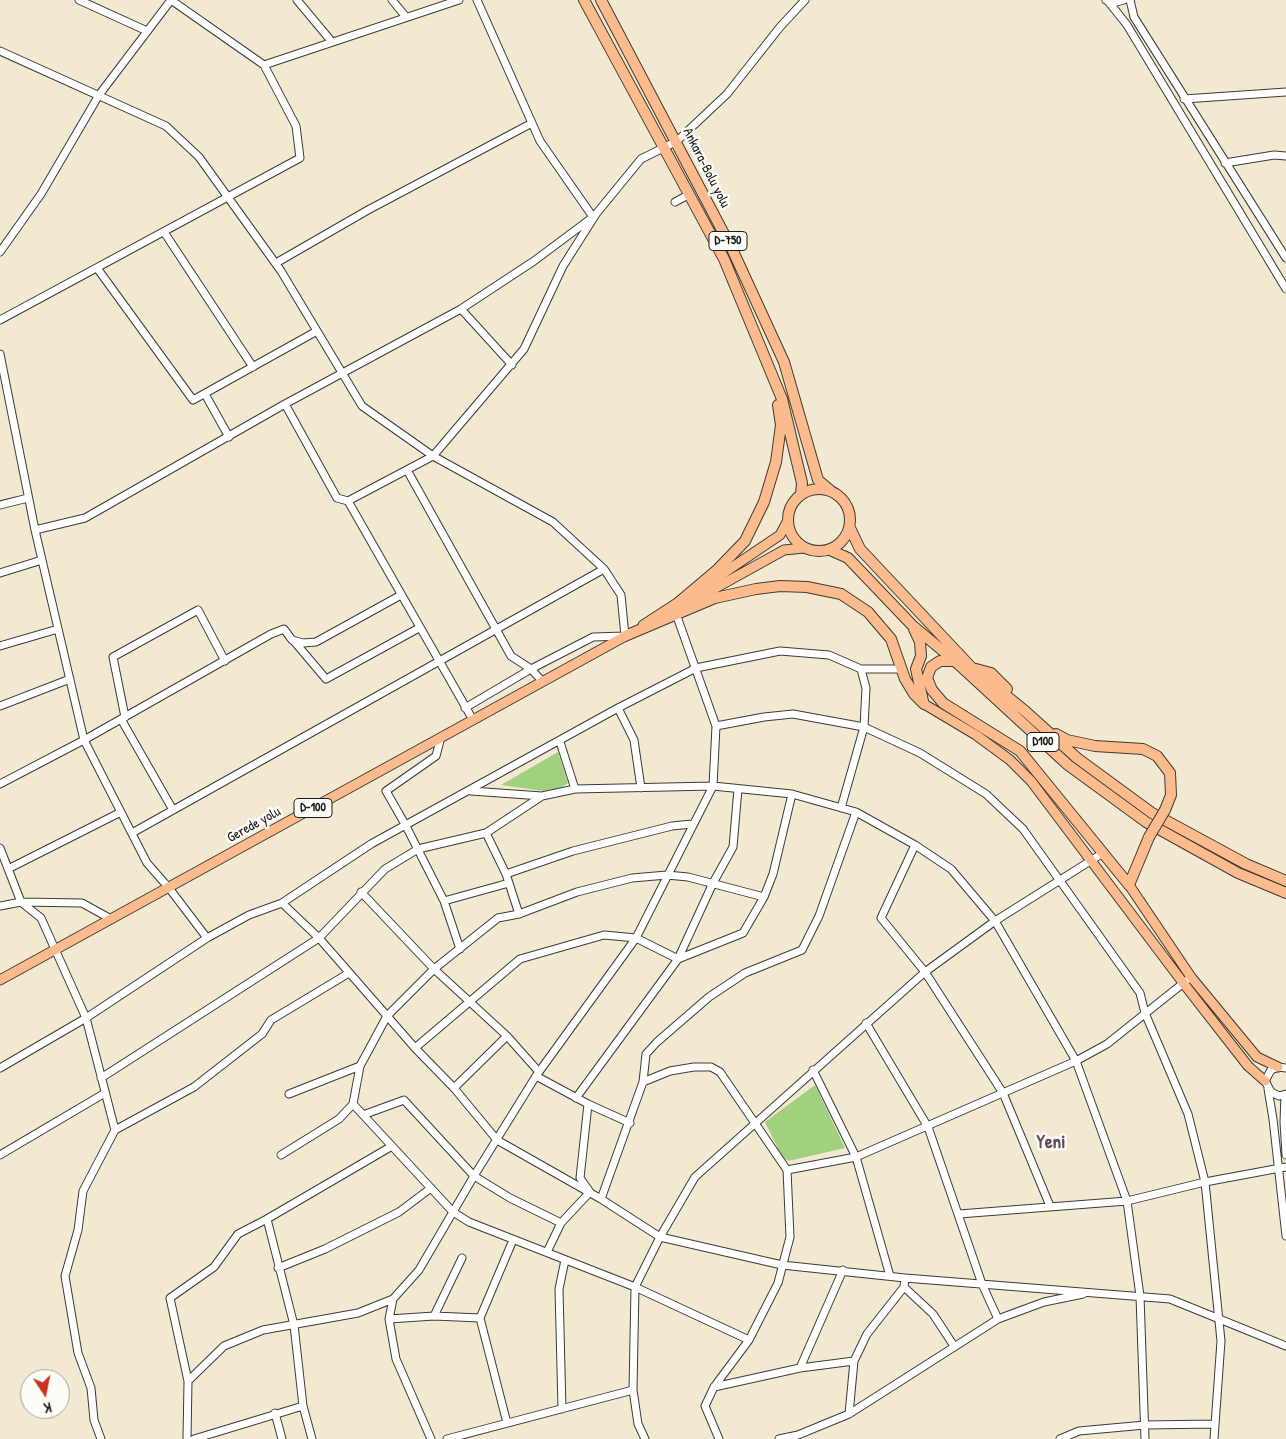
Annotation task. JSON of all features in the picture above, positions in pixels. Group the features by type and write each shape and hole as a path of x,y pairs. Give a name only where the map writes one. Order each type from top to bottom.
{"highway":[{"name":"Ankara-Bolu yolu","path":"584,0 665,146 724,258 774,377 794,445 802,484 801,494"},
{"name":"Ankara-Bolu yolu","path":"602,0 733,251 784,362 818,480 831,490"},
{"path":"625,636 676,608 745,541 764,502 776,462 781,426 774,377"},
{"path":"804,548 792,536 788,520 792,506 801,494 811,490 831,490"},
{"name":"D100","path":"831,490 845,502 851,519 850,528 860,548 972,668 1025,711 1077,758 1152,812 1246,864 1286,881"},
{"path":"830,550 842,541 850,528"},
{"name":"D100","path":"804,548 821,552 830,550 848,558 912,626 955,661 1068,765 1146,822 1238,873 1286,893"},
{"path":"676,608 756,589 780,586 807,587 841,594 868,612 891,639 901,669 914,694 924,704"},
{"path":"912,626 920,642 921,656 916,669 924,704"},
{"path":"955,661 940,660 931,667 927,678 932,690 943,703 1020,752 1129,886 1149,837 1165,810 1171,795 1170,774 1165,764 1157,756 1143,749 1096,746 1067,740 1055,734 991,673 972,668"}],"main road":[{"path":"676,608 780,534 788,520"},
{"name":"D100","path":"676,608 784,550 804,548"},
{"name":"Gerede yolu","path":"0,980 625,636"},
{"path":"924,704 1010,760 1030,781 1184,984 1248,1066 1267,1085"},
{"path":"1129,886 1191,977 1257,1058 1282,1067"}],"street":[{"path":"79,0 147,31"},
{"path":"0,252 41,194 99,95 171,0 264,65 296,126 300,158 0,320"},
{"path":"297,0 332,42"},
{"path":"392,0 406,17"},
{"path":"264,65 459,0"},
{"path":"476,0 540,141 593,217"},
{"path":"285,404 337,498 348,501 433,456 524,350 563,266 593,217 641,159 676,140 726,94 780,26 805,0"},
{"path":"1107,1 1124,0"},
{"path":"1130,0 1134,17 1286,258"},
{"path":"1107,1 1127,25 1286,289"},
{"path":"0,51 166,126 199,157 276,263 362,406 433,456 552,522 604,570 621,595 625,636 593,637 531,669 465,708"},
{"path":"1184,99 1286,92"},
{"path":"276,263 368,210 532,123"},
{"path":"1225,163 1274,155 1286,156"},
{"path":"675,202 690,194"},
{"path":"35,530 85,518 342,372 461,309 534,261 593,217"},
{"path":"164,232 253,367"},
{"path":"97,268 193,400 317,331"},
{"path":"461,309 512,365"},
{"path":"0,354 28,498 84,740 147,863 169,888 207,938"},
{"path":"205,394 229,437"},
{"path":"408,470 511,656 531,669 542,681"},
{"path":"0,505 28,498"},
{"path":"348,501 438,662 473,720"},
{"path":"0,573 42,560"},
{"path":"132,833 604,570"},
{"path":"292,640 303,643 316,642 401,595"},
{"path":"188,1381 224,1346 263,1330 358,1313 393,1299 419,1270 474,1176 538,1074 636,938 666,875 713,786 716,726 676,608"},
{"path":"173,810 123,718 113,657 198,610 225,661"},
{"path":"0,784 84,740 284,629 326,679 419,628"},
{"path":"0,646 58,629"},
{"path":"0,1068 86,1018 207,938 249,915 282,903 371,844 560,742 618,708 696,668 780,651 829,655 861,669 901,669"},
{"path":"841,808 864,727 866,688 861,669"},
{"path":"0,706 70,679"},
{"path":"618,708 634,740 641,788"},
{"path":"716,726 764,717 793,714 864,727 920,753 986,794 1023,829 1140,993 1145,1013 1188,1114 1205,1182 1221,1341 1214,1439"},
{"path":"441,737 436,756 386,791 444,901 460,949"},
{"path":"560,742 575,789"},
{"path":"470,791 542,796 575,789 713,786 792,794 856,812 915,845 951,869 995,921 1076,1061 1127,1201 1140,1296 1145,1439"},
{"path":"576,1098 678,959 713,882 733,847 738,790"},
{"path":"415,1048 470,999 520,959 604,935 636,938 678,959 743,933 764,896 773,874 792,794"},
{"path":"101,1078 319,938 385,869 418,849 486,833 542,796"},
{"path":"8,869 121,812"},
{"path":"601,1199 630,1123 643,1082 646,1054 657,1042 709,997 745,973 802,950 819,916 856,812"},
{"path":"506,874 572,851 672,826 692,824"},
{"path":"486,833 506,874 519,914"},
{"path":"915,845 881,918 925,972 1003,1093 1050,1206"},
{"path":"0,848 21,902 41,918 86,1018 115,1130"},
{"path":"645,1439 638,1424 633,1390 634,1287 660,1236 695,1177 754,1122 925,972 995,921 1102,853"},
{"path":"281,1155 339,1119 353,1104 360,1066 387,1016 434,969 498,918 519,914 577,892 632,878 666,875 713,882 764,896"},
{"path":"444,901 509,883"},
{"path":"361,892 434,969 470,999 507,1036 538,1074 576,1098 630,1123"},
{"path":"0,906 21,902 82,903 111,919"},
{"path":"282,903 319,938 415,1048 454,1088 497,1140 590,1192 660,1236 782,1265 905,1278 1170,1299 1286,1346"},
{"path":"101,1439 94,1420 91,1388 78,1354 64,1276 78,1230 83,1191 115,1130 194,1087 262,1034 271,1020 349,973"},
{"path":"787,1170 856,1157 1076,1061 1107,1044 1191,977"},
{"path":"866,1023 928,1127 982,1284 998,1319"},
{"path":"454,1088 507,1036"},
{"path":"289,1094 360,1066"},
{"path":"643,1082 670,1071 711,1067 720,1072 787,1170 790,1237 778,1283 749,1340 714,1387 705,1406 719,1439"},
{"path":"1282,1067 1268,1073 1267,1085 1282,1168 1286,1236"},
{"path":"813,1070 856,1157 890,1276"},
{"path":"1267,1085 1274,1095 1285,1094 1286,1155"},
{"path":"0,1155 105,1093"},
{"path":"362,1115 404,1100 474,1176 510,1198 561,1223"},
{"path":"353,1104 453,1212 469,1222 634,1287 749,1340"},
{"path":"588,1104 580,1178 590,1192"},
{"path":"186,1439 188,1381 170,1298 214,1267 238,1234 392,1146"},
{"path":"959,1214 1127,1201 1205,1182 1282,1168"},
{"path":"278,1268 326,1249 399,1212 431,1188"},
{"path":"547,1252 561,1223 590,1192"},
{"path":"266,1219 294,1325 303,1406 312,1439"},
{"path":"507,1423 480,1318 513,1240"},
{"path":"434,1316 462,1258"},
{"path":"562,1409 560,1289 565,1260"},
{"path":"800,1368 825,1306 843,1270"},
{"path":"849,1414 854,1362 866,1334 904,1287 905,1278"},
{"path":"904,1287 933,1314 954,1346"},
{"path":"780,1439 798,1435 849,1414 998,1319 1044,1302 1090,1292"},
{"path":"393,1299 388,1319 396,1359 431,1439"},
{"path":"388,1319 434,1316 480,1318"},
{"path":"714,1387 800,1368 854,1362"},
{"path":"447,1439 633,1390"},
{"path":"194,1439 303,1406"},
{"path":"275,1413 282,1439"},
{"path":"1060,1439 1079,1430 1145,1425 1215,1424"},
{"path":"1079,1430 1079,1439"}],"green space":[{"path":"558,752 568,783 562,787 544,791 501,785"},
{"path":"815,1085 845,1148 788,1161 782,1157 765,1122"}],"district":[{"name":"Yeni","path":"1051,1143"}]}
